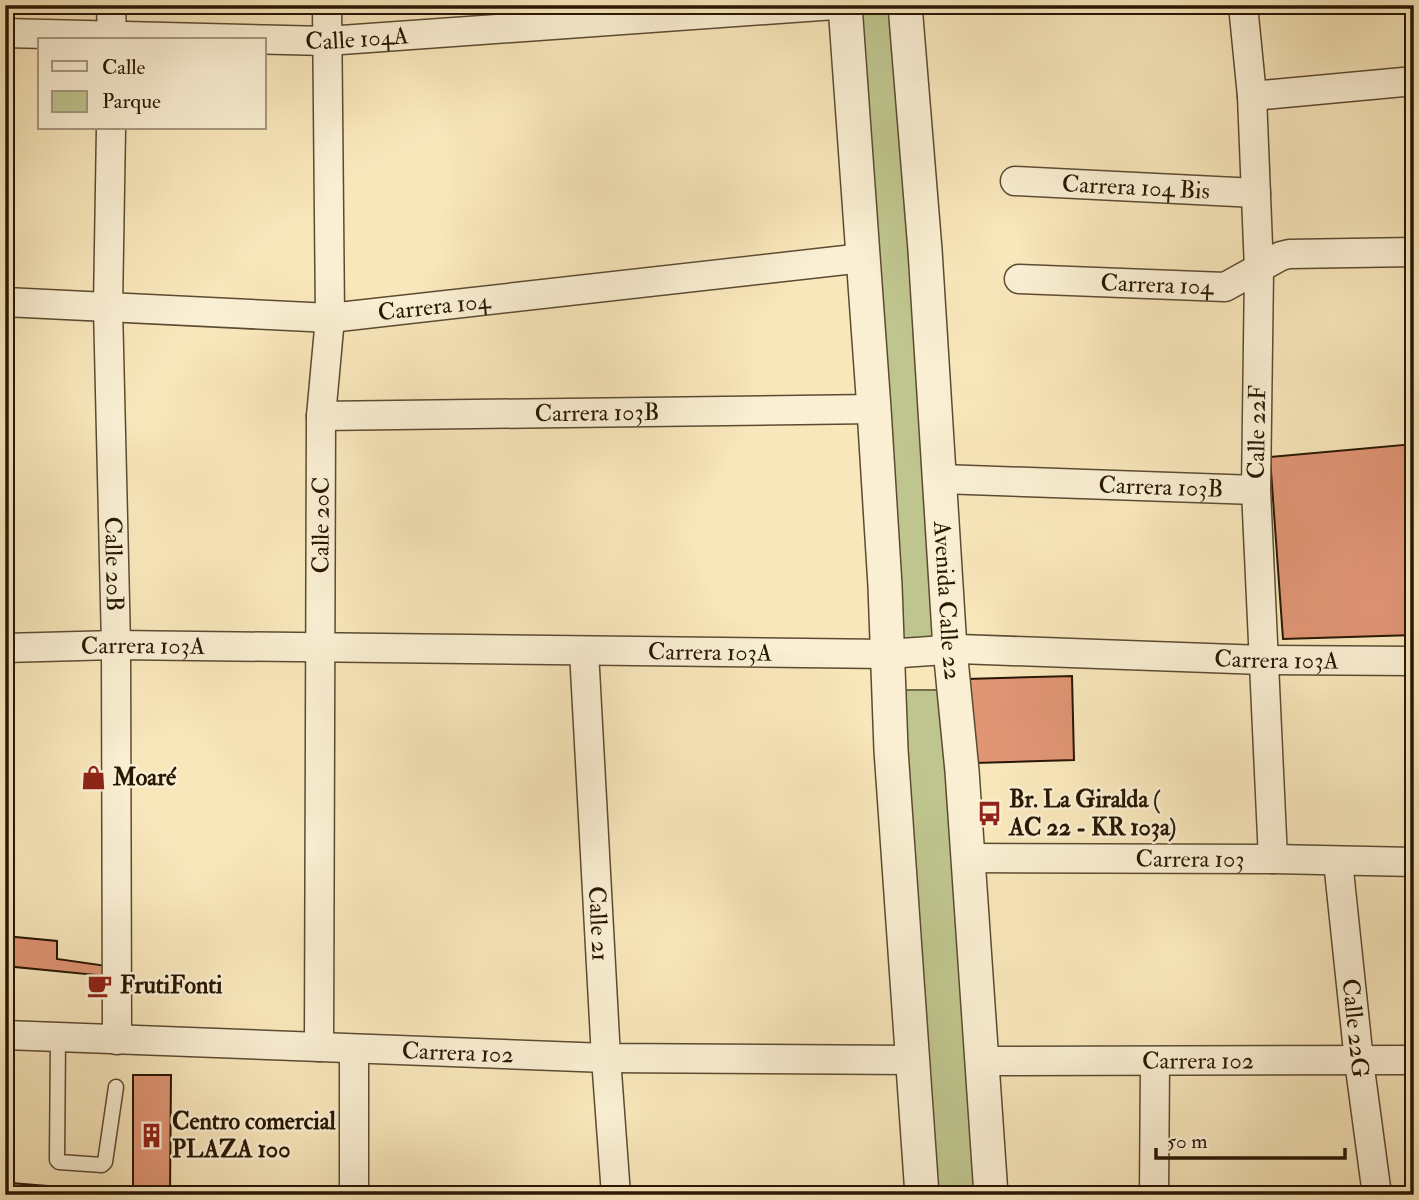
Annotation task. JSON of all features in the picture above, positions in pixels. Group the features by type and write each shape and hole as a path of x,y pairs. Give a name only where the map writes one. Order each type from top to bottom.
{"street":[{"path":"111,5 112,38"},
{"name":"Calle 20C","path":"320,1046 321,416 330,318 327,5"},
{"name":"Calle 104A","path":"266,40 327,41 578,15 835,5"},
{"path":"845,5 874,409 891,750 922,1195"},
{"name":"Avenida Calle 22","path":"905,5 925,250 950,649 968,858 991,1195"},
{"name":"Calle 22F","path":"1242,5 1252,96 1259,270 1256,490 1273,859"},
{"name":"Calle 104A","path":"5,33 112,38"},
{"path":"1252,96 1414,81"},
{"name":"Calle 20B","path":"111,130 108,307 116,645 117,1040"},
{"name":"Carrera 104 Bis","path":"1015,181 1256,193"},
{"name":"Carrera 104","path":"1019,279 1225,287 1280,256 1289,254 1414,252"},
{"name":"Carrera 104","path":"5,302 330,318 863,258"},
{"name":"Carrera 103B","path":"321,416 874,409"},
{"name":"Carrera 103B","path":"940,479 1256,490"},
{"name":"Carrera 103A","path":"5,649 116,645 887,654 950,649 1264,660 1414,662"},
{"name":"Calle 21","path":"584,651 616,1195"},
{"name":"Carrera 103","path":"968,858 1414,862"},
{"name":"Calle 22G","path":"1338,861 1359,1060 1377,1195"},
{"name":"Carrera 102","path":"5,1035 606,1058 912,1060"},
{"path":"354,1049 354,1195"},
{"name":"Carrera 102","path":"982,1061 1414,1060"},
{"path":"1154,1195 1155,1062"}],"lane":[{"path":"58,1037 59,1162 105,1163 116,1087"}],"green space":[{"path":"858,5 895,5 942,642 898,643"},
{"path":"901,690 945,690 981,1195 936,1195"}],"building":[{"path":"1414,444 1414,635 1283,639 1270,457"},
{"path":"1072,676 1074,760 975,763 967,679"},
{"path":"5,936 57,941 57,959 107,966 106,976 5,966"},
{"name":"Centro comercial PLAZA 100","path":"133,1075 171,1075 170,1195 133,1195"},
{"path":"11,1183 47,1186 46,1195 10,1195"}],"place":[{"name":"Moaré","path":"93,777"},
{"name":"Br. La Giralda ( AC 22 - KR 103a)","path":"989,813"},
{"name":"FrutiFonti","path":"100,985"},
{"name":"Centro comercial PLAZA 100","path":"152,1135"}]}
